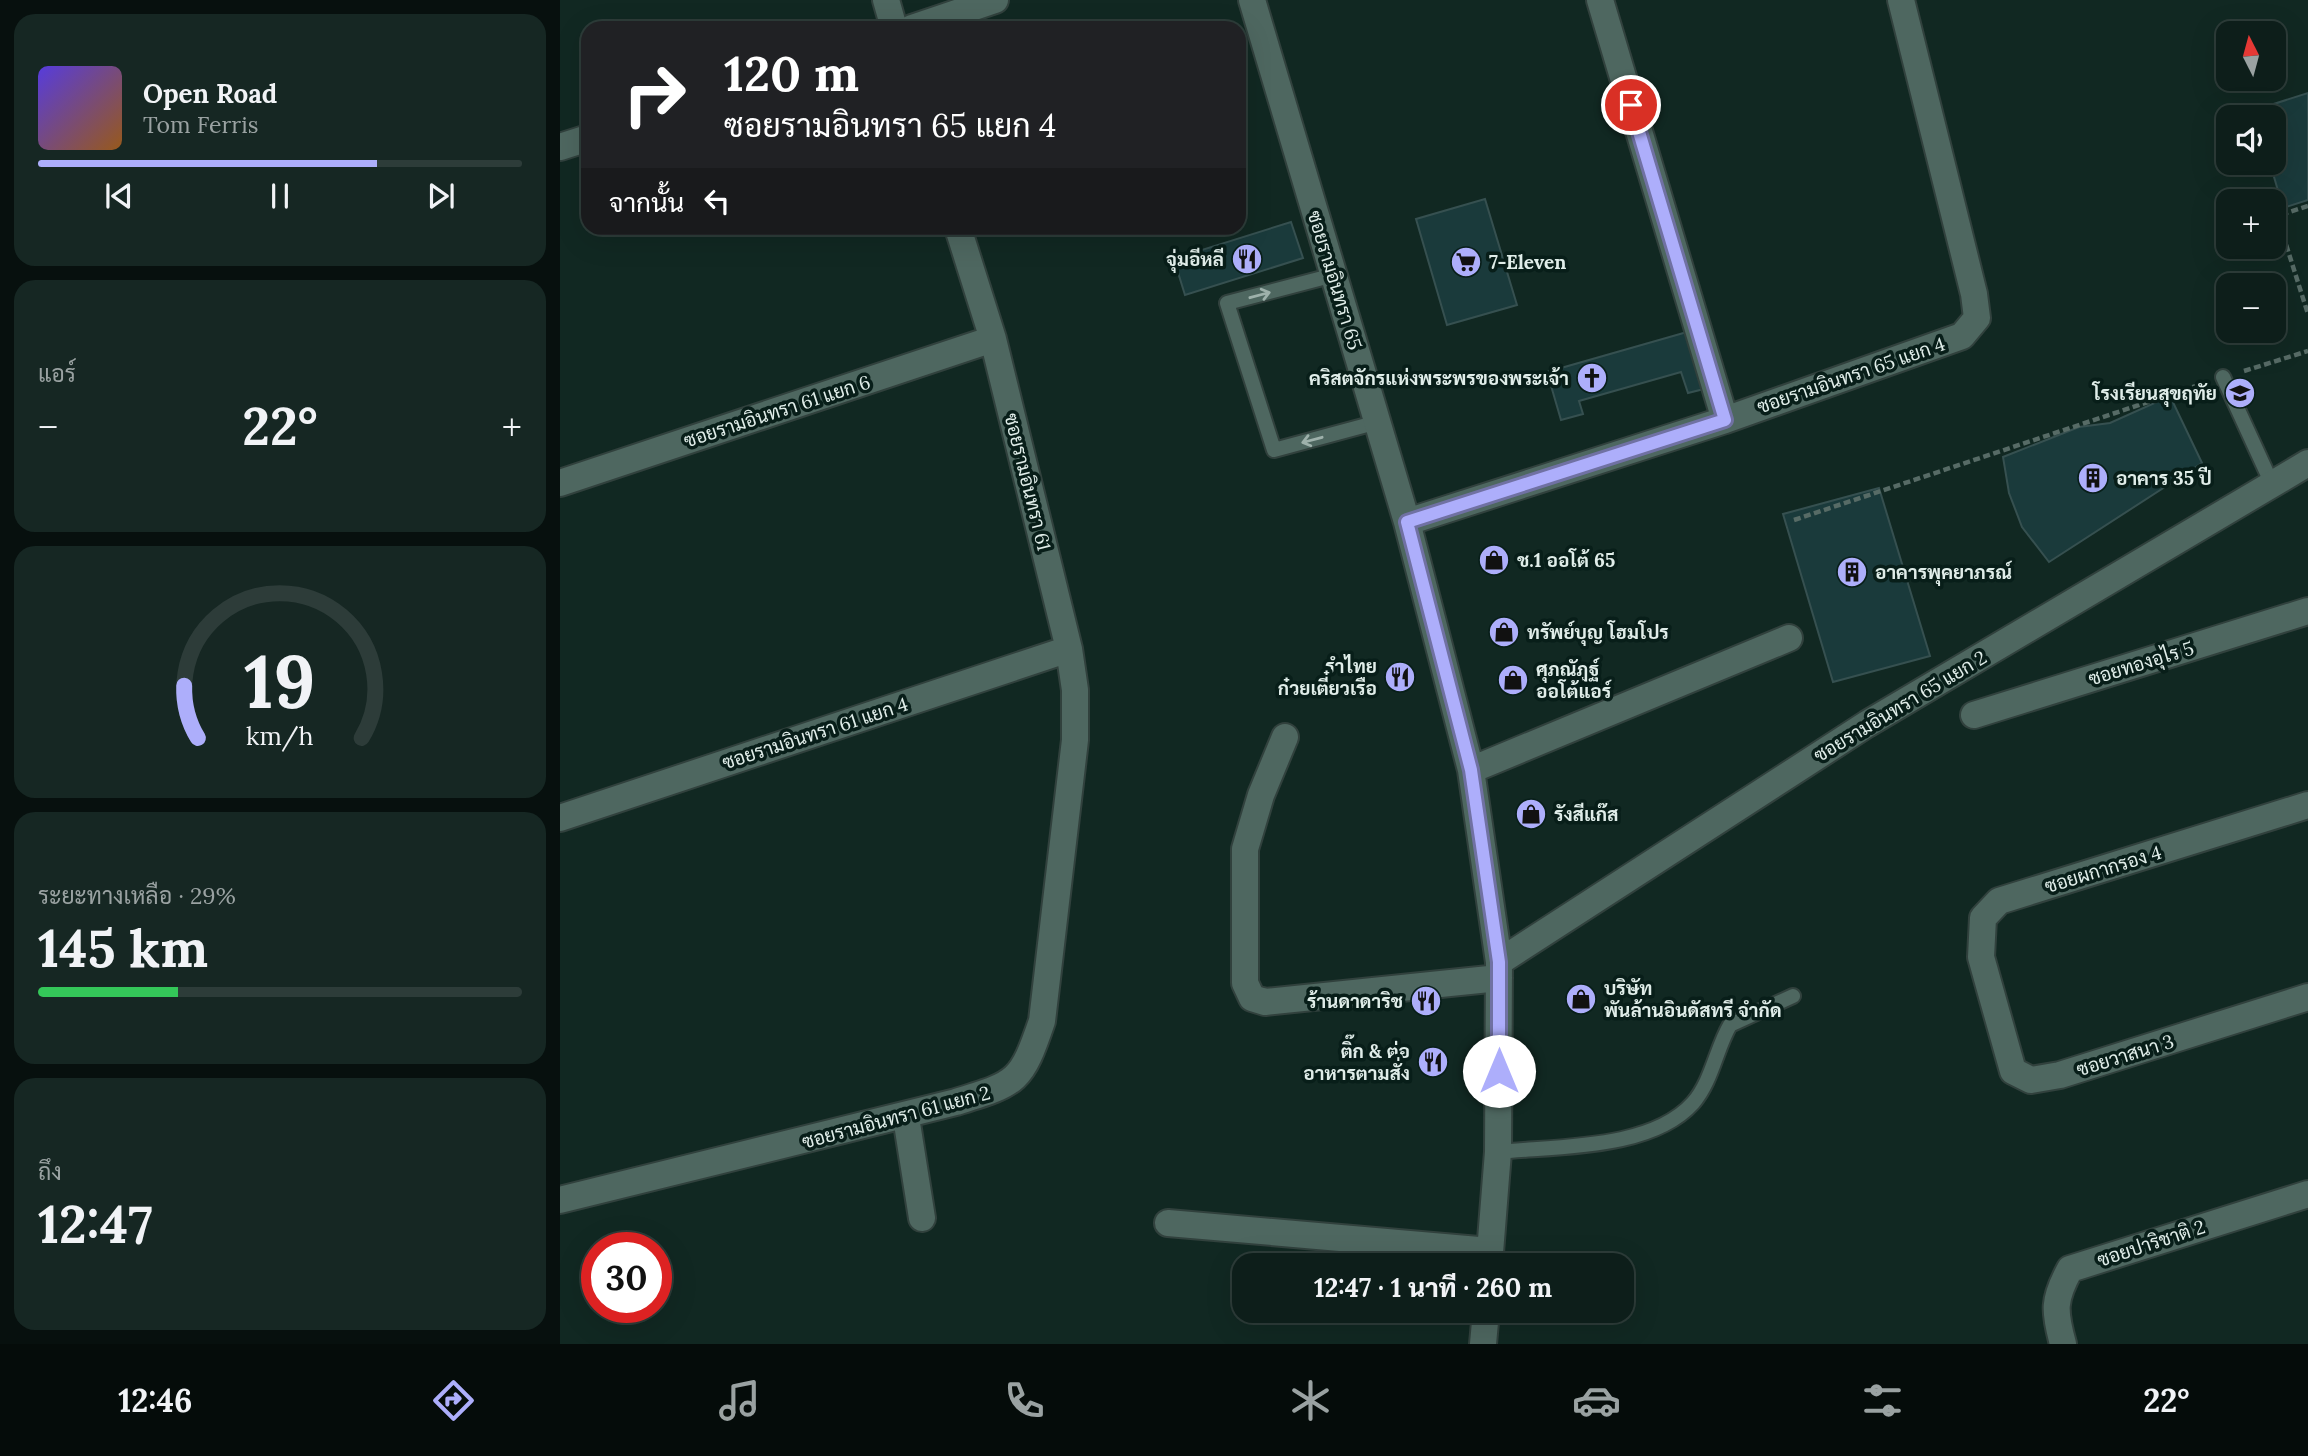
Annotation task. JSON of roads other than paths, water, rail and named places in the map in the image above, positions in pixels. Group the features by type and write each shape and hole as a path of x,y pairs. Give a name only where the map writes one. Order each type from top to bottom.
{"street":[{"path":"886,0 892,21"},
{"path":"933,21 995,0"},
{"name":"ซอยรามอินทรา 65","path":"1252,0 1407,522 1471,770 1499,970 1498,1152 1490,1253"},
{"path":"1600,0 1725,420"},
{"name":"ซอยรามอินทรา 65 แยก 4","path":"1407,522 1725,420 1962,336 1977,318 1974,294 1903,1"},
{"path":"560,147 581,140"},
{"name":"ซอยรามอินทรา 61","path":"960,235 993,339 1069,649 1075,690 1075,740"},
{"name":"ซอยรามอินทรา 61 แยก 6","path":"560,484 993,339"},
{"name":"ซอยรามอินทรา 65 แยก 2","path":"1499,970 1867,724 2308,463"},
{"name":"ซอยทองอุไร 5","path":"1975,715 2308,611"},
{"path":"1471,770 1789,638"},
{"name":"ซอยรามอินทรา 61 แยก 4","path":"560,818 1069,649"},
{"path":"1285,737 1261,795 1245,849 1245,984 1252,998 1265,1002 1499,970"},
{"name":"ซอยรามอินทรา 61 แยก 2","path":"560,1200 906,1117 1006,1087 1028,1061 1042,1021 1075,740"},
{"name":"ซอยผกากรอง 4","path":"1992,999 1982,957 1983,918 1999,901 2308,805"},
{"name":"ซอยวาสนา 3","path":"1992,999 2013,1071 2031,1080 2060,1075 2308,997"},
{"path":"906,1117 922,1218"},
{"name":"ซอยปาริชาติ 2","path":"2063,1344 2054,1313 2059,1290 2070,1269 2308,1194"},
{"path":"1168,1223 1444,1253"},
{"path":"1483,1344 1485,1323"}],"lane":[{"path":"1334,275 1227,303 1273,450 1378,422"},
{"path":"2223,377 2272,484"},
{"path":"1498,1152 1620,1139 1656,1130 1693,1103 1711,1073 1730,1025 1793,996"}],"place":[{"name":"จุ่มอีหลี","path":"1247,259"},
{"name":"7-Eleven","path":"1466,262"},
{"name":"คริสตจักรแห่งพระพรของพระเจ้า","path":"1592,378"},
{"name":"โรงเรียนสุขฤทัย","path":"2240,393"},
{"name":"อาคาร 35 ปี","path":"2093,478"},
{"name":"ช.1 ออโต้ 65","path":"1494,560"},
{"name":"อาคารพุคยาภรณ์","path":"1852,572"},
{"name":"ทรัพย์บุญ โฮมโปร","path":"1504,632"},
{"name":"รำไทย ก๋วยเตี๋ยวเรือ","path":"1400,677"},
{"name":"ศุภณัฎฐ์ ออโต้แอร์","path":"1513,680"},
{"name":"รังสีแก๊ส","path":"1531,814"},
{"name":"บริษัท พันล้านอินดัสทรี จำกัด","path":"1581,999"},
{"name":"ร้านดาดาริช","path":"1426,1001"},
{"name":"ติ๊ก & ต่อ อาหารตามสั่ง","path":"1433,1062"}]}
